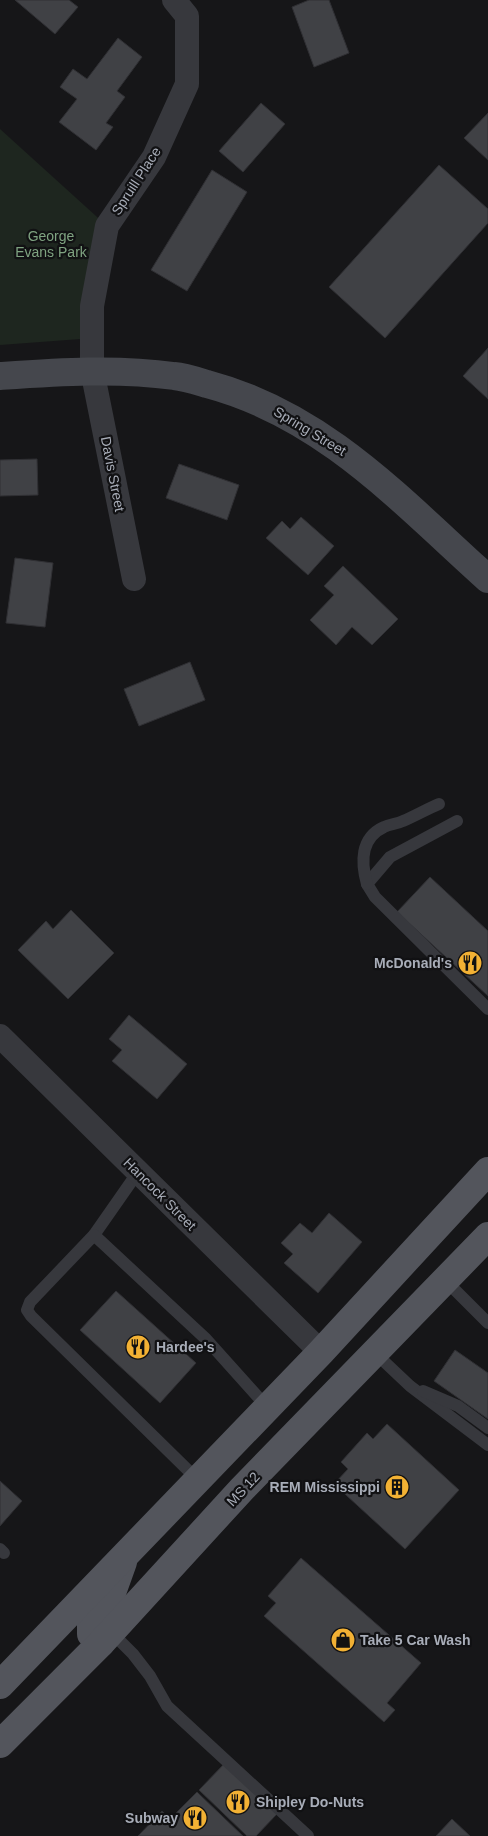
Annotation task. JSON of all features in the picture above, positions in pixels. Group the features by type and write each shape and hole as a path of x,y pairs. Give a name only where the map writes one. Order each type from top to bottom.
{"main road":[{"path":"0,1685 321,1352 488,1171"},
{"name":"MS 12","path":"0,1744 106,1638 275,1455 488,1236"},
{"path":"275,1455 300,1401 321,1379 326,1368 321,1352"},
{"path":"106,1638 92,1634 91,1624 108,1604 126,1554"}],"street":[{"name":"Spruill Place","path":"92,370 92,306 107,226 154,156 187,84 187,16 174,0"},
{"name":"Spring Street","path":"0,376 92,370 176,376 237,392 291,416 348,453 488,579"},
{"name":"Davis Street","path":"92,370 134,579"},
{"name":"Hancock Street","path":"0,1036 321,1352"}],"lane":[{"path":"439,804 402,822 384,827 370,838 363,852 362,866 367,884 375,897 488,1009"},
{"path":"367,884 390,857 458,821"},
{"path":"138,1172 94,1235 30,1302 27,1310 198,1480"},
{"path":"94,1235 206,1340 267,1407"},
{"path":"445,1280 488,1323"},
{"path":"374,1352 410,1386 488,1445"},
{"path":"410,1386 458,1406 488,1428"},
{"path":"106,1638 138,1661 167,1706 308,1836"}],"green space":[{"name":"George Evans Park","path":"0,129 107,226 94,338 0,345"}],"building":[{"path":"15,0 69,0 78,7 55,34"},
{"path":"309,0 329,0 349,53 314,67 292,7"},
{"path":"118,38 142,57 117,91 125,97 106,123 113,127 96,150 59,122 77,99 60,87 73,69 87,79"},
{"path":"261,103 285,124 243,172 219,151"},
{"path":"488,113 488,160 464,138"},
{"path":"439,165 488,209 488,223 385,338 329,287"},
{"path":"212,170 247,192 187,291 151,270"},
{"path":"488,348 488,399 463,376"},
{"path":"37,459 38,495 0,496 0,460"},
{"path":"179,464 239,485 227,520 166,498"},
{"path":"301,517 334,546 308,575 266,538 282,521 290,529"},
{"path":"15,558 53,563 45,627 6,623"},
{"path":"343,566 398,619 372,645 352,627 336,645 310,620 334,595 324,586"},
{"path":"190,662 205,700 139,726 124,689"},
{"name":"McDonald's","path":"430,877 488,931 488,996 397,912"},
{"path":"71,910 114,953 68,999 18,950 46,921 53,929"},
{"path":"129,1015 187,1064 157,1099 112,1061 122,1050 109,1039"},
{"path":"329,1213 362,1242 318,1293 284,1263 293,1254 281,1243 300,1223 312,1233"},
{"name":"Hardee's","path":"116,1291 196,1363 160,1403 80,1330"},
{"path":"455,1350 488,1373 488,1419 434,1381"},
{"name":"REM Mississippi","path":"387,1424 459,1490 405,1549 334,1484 348,1469 341,1462 367,1433 373,1439"},
{"path":"0,1481 22,1501 0,1526"},
{"name":"Take 5 Car Wash","path":"301,1558 421,1663 387,1703 395,1710 384,1722 264,1616 276,1603 268,1596"},
{"name":"Shipley Do-Nuts","path":"225,1763 277,1814 256,1836 247,1836 199,1790"},
{"path":"197,1792 243,1836 138,1836 162,1811 170,1819"},
{"path":"452,1819 470,1836 436,1836"}],"place":[{"name":"McDonald's","path":"470,963"},
{"name":"Hardee's","path":"138,1347"},
{"name":"REM Mississippi","path":"397,1487"},
{"name":"Take 5 Car Wash","path":"343,1640"},
{"name":"Shipley Do-Nuts","path":"238,1802"},
{"name":"Subway","path":"195,1818"}]}
